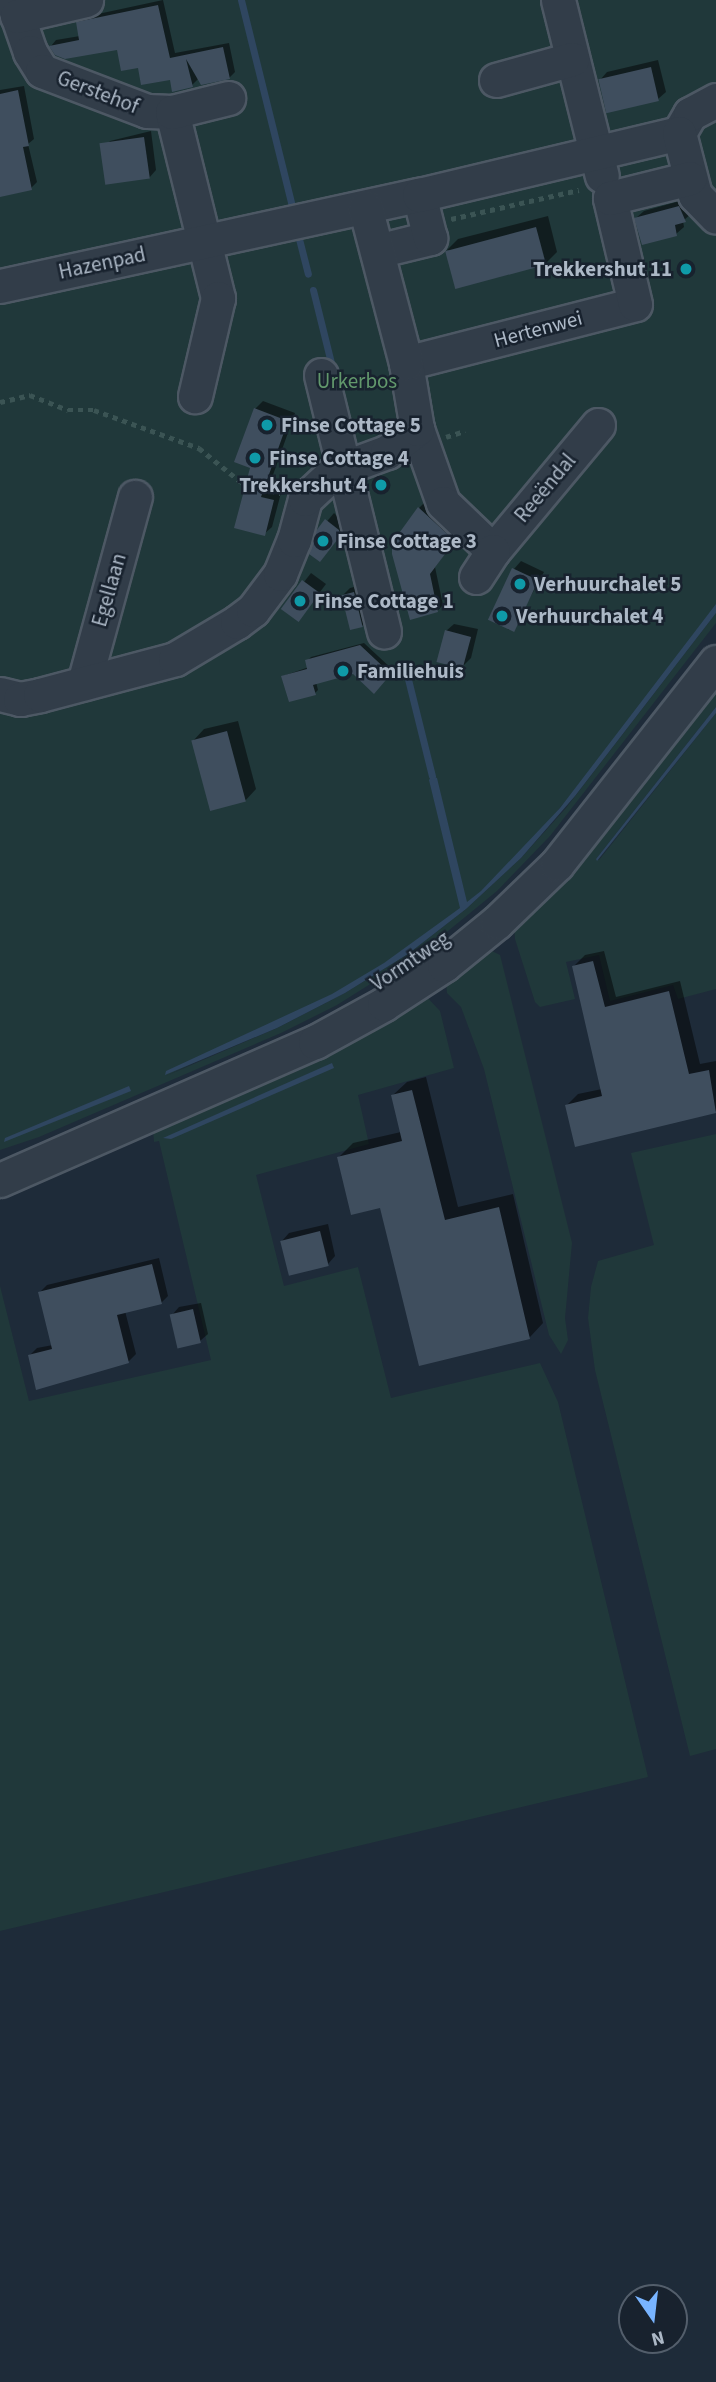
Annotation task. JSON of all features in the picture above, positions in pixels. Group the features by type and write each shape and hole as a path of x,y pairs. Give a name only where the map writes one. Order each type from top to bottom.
{"street":[{"name":"Gerstehof","path":"86,0 15,8 30,52 42,71 147,111 172,112 228,98"},
{"path":"558,0 603,178"},
{"path":"496,80 572,59"},
{"path":"603,178 679,133 690,114 716,100"},
{"path":"172,112 218,298 195,396"},
{"path":"679,133 695,195 716,217"},
{"path":"603,178 690,178"},
{"name":"Hazenpad","path":"0,286 295,220 365,207 423,210 603,178"},
{"name":"Hertenwei","path":"406,363 635,304 603,178"},
{"name":"Reeëndal","path":"365,207 406,363 417,429 443,503 484,564 597,425"},
{"path":"377,251 430,238 423,210"},
{"path":"321,375 384,631"},
{"path":"0,694 20,698 175,659 237,622 264,596 280,574 294,540 304,499 321,481 343,467 387,452 417,429"},
{"name":"Egellaan","path":"83,683 135,497"},
{"name":"Vormtweg","path":"0,1180 315,1042 384,1004 444,965 513,907 565,856 716,662"}],"path":[{"path":"423,210 603,178"},
{"path":"0,402 30,395 68,410 94,410 200,448 241,482 304,499"}],"green space":[{"name":"Urkerbos","path":"0,0 716,0 716,608 625,729 535,838 466,908 346,991 166,1076 277,1028 345,993 408,954 466,909 521,858 566,808 716,613 716,623 550,836 497,891 426,949 337,1005 281,1033 39,1137 0,1150"},
{"path":"716,674 716,707 596,859 599,860 716,713 716,989 678,999 673,985 610,1001 599,955 566,962 575,999 540,1007 535,1002 515,939 514,923"},
{"path":"492,951 500,955 572,1243 565,1318 568,1340 561,1354 549,1335 484,1069 461,1007 447,993 446,981 485,952"},
{"path":"425,995 440,1011 454,1068 358,1095 369,1144 256,1175 284,1286 358,1267 391,1398 540,1363 558,1402 648,1777 0,1931 0,1286 29,1401 211,1360 159,1141 154,1142 153,1129"},
{"path":"716,1134 716,1749 690,1756 595,1370 588,1318 591,1287 598,1261 654,1245 631,1153"}],"water":[{"path":"716,604 716,613 575,796 521,858 466,909 408,954 345,993 277,1028 165,1075 166,1071 332,994 384,963 460,908 429,780 432,776 437,778 467,902 481,891 560,808"},
{"path":"716,707 716,713 597,861 596,859"},
{"path":"332,1063 334,1068 171,1139 163,1138"},
{"path":"129,1086 131,1091 4,1142 5,1138"}],"building":[{"path":"158,5 170,58 223,47 230,79 201,85 186,59 193,87 172,92 170,80 141,85 138,68 121,71 117,50 65,59 55,55 49,46 79,40 76,22"},
{"path":"651,67 659,101 606,113 598,79"},
{"path":"18,90 29,146 23,147 32,190 0,197 0,94"},
{"path":"144,137 150,179 105,185 99,143"},
{"path":"679,206 686,222 675,225 677,236 642,245 634,218"},
{"path":"536,227 546,265 455,289 445,251"},
{"path":"254,408 288,421 261,497 274,500 265,536 234,528 250,468 234,462"},
{"path":"418,507 455,541 430,574 438,612 410,620 392,554 392,543"},
{"name":"Finse Cottage 3","path":"325,519 339,530 341,535 320,562 309,554 316,531"},
{"path":"512,568 538,580 514,632 488,620"},
{"name":"Finse Cottage 1","path":"302,580 320,593 299,622 281,609"},
{"path":"354,592 363,627 350,630 341,595"},
{"path":"445,630 471,637 463,669 436,662"},
{"name":"Familiehuis","path":"360,645 391,674 374,694 353,674 313,685 316,695 289,702 281,676 307,669 305,660"},
{"path":"227,731 246,802 210,811 191,741"},
{"path":"593,961 605,1007 669,991 689,1074 709,1070 716,1113 575,1147 565,1105 602,1096 572,966"},
{"path":"412,1090 445,1220 499,1207 530,1339 419,1366 380,1208 351,1215 337,1157 402,1141 391,1095"},
{"path":"320,1231 329,1266 289,1276 280,1241"},
{"path":"152,1264 162,1304 117,1315 129,1363 36,1390 28,1355 52,1349 38,1292"},
{"path":"193,1309 201,1343 177,1349 170,1314"}],"waterway":[{"path":"241,0 292,206"},
{"path":"297,231 308,274"},
{"path":"313,290 333,371"},
{"path":"407,675 432,776"}],"place":[{"name":"Trekkershut 11","path":"686,269"},
{"name":"Finse Cottage 5","path":"267,425"},
{"name":"Finse Cottage 4","path":"255,458"},
{"name":"Trekkershut 4","path":"381,485"},
{"name":"Finse Cottage 3","path":"323,541"},
{"name":"Verhuurchalet 5","path":"520,584"},
{"name":"Finse Cottage 1","path":"300,601"},
{"name":"Verhuurchalet 4","path":"502,616"},
{"name":"Familiehuis","path":"343,671"}]}
